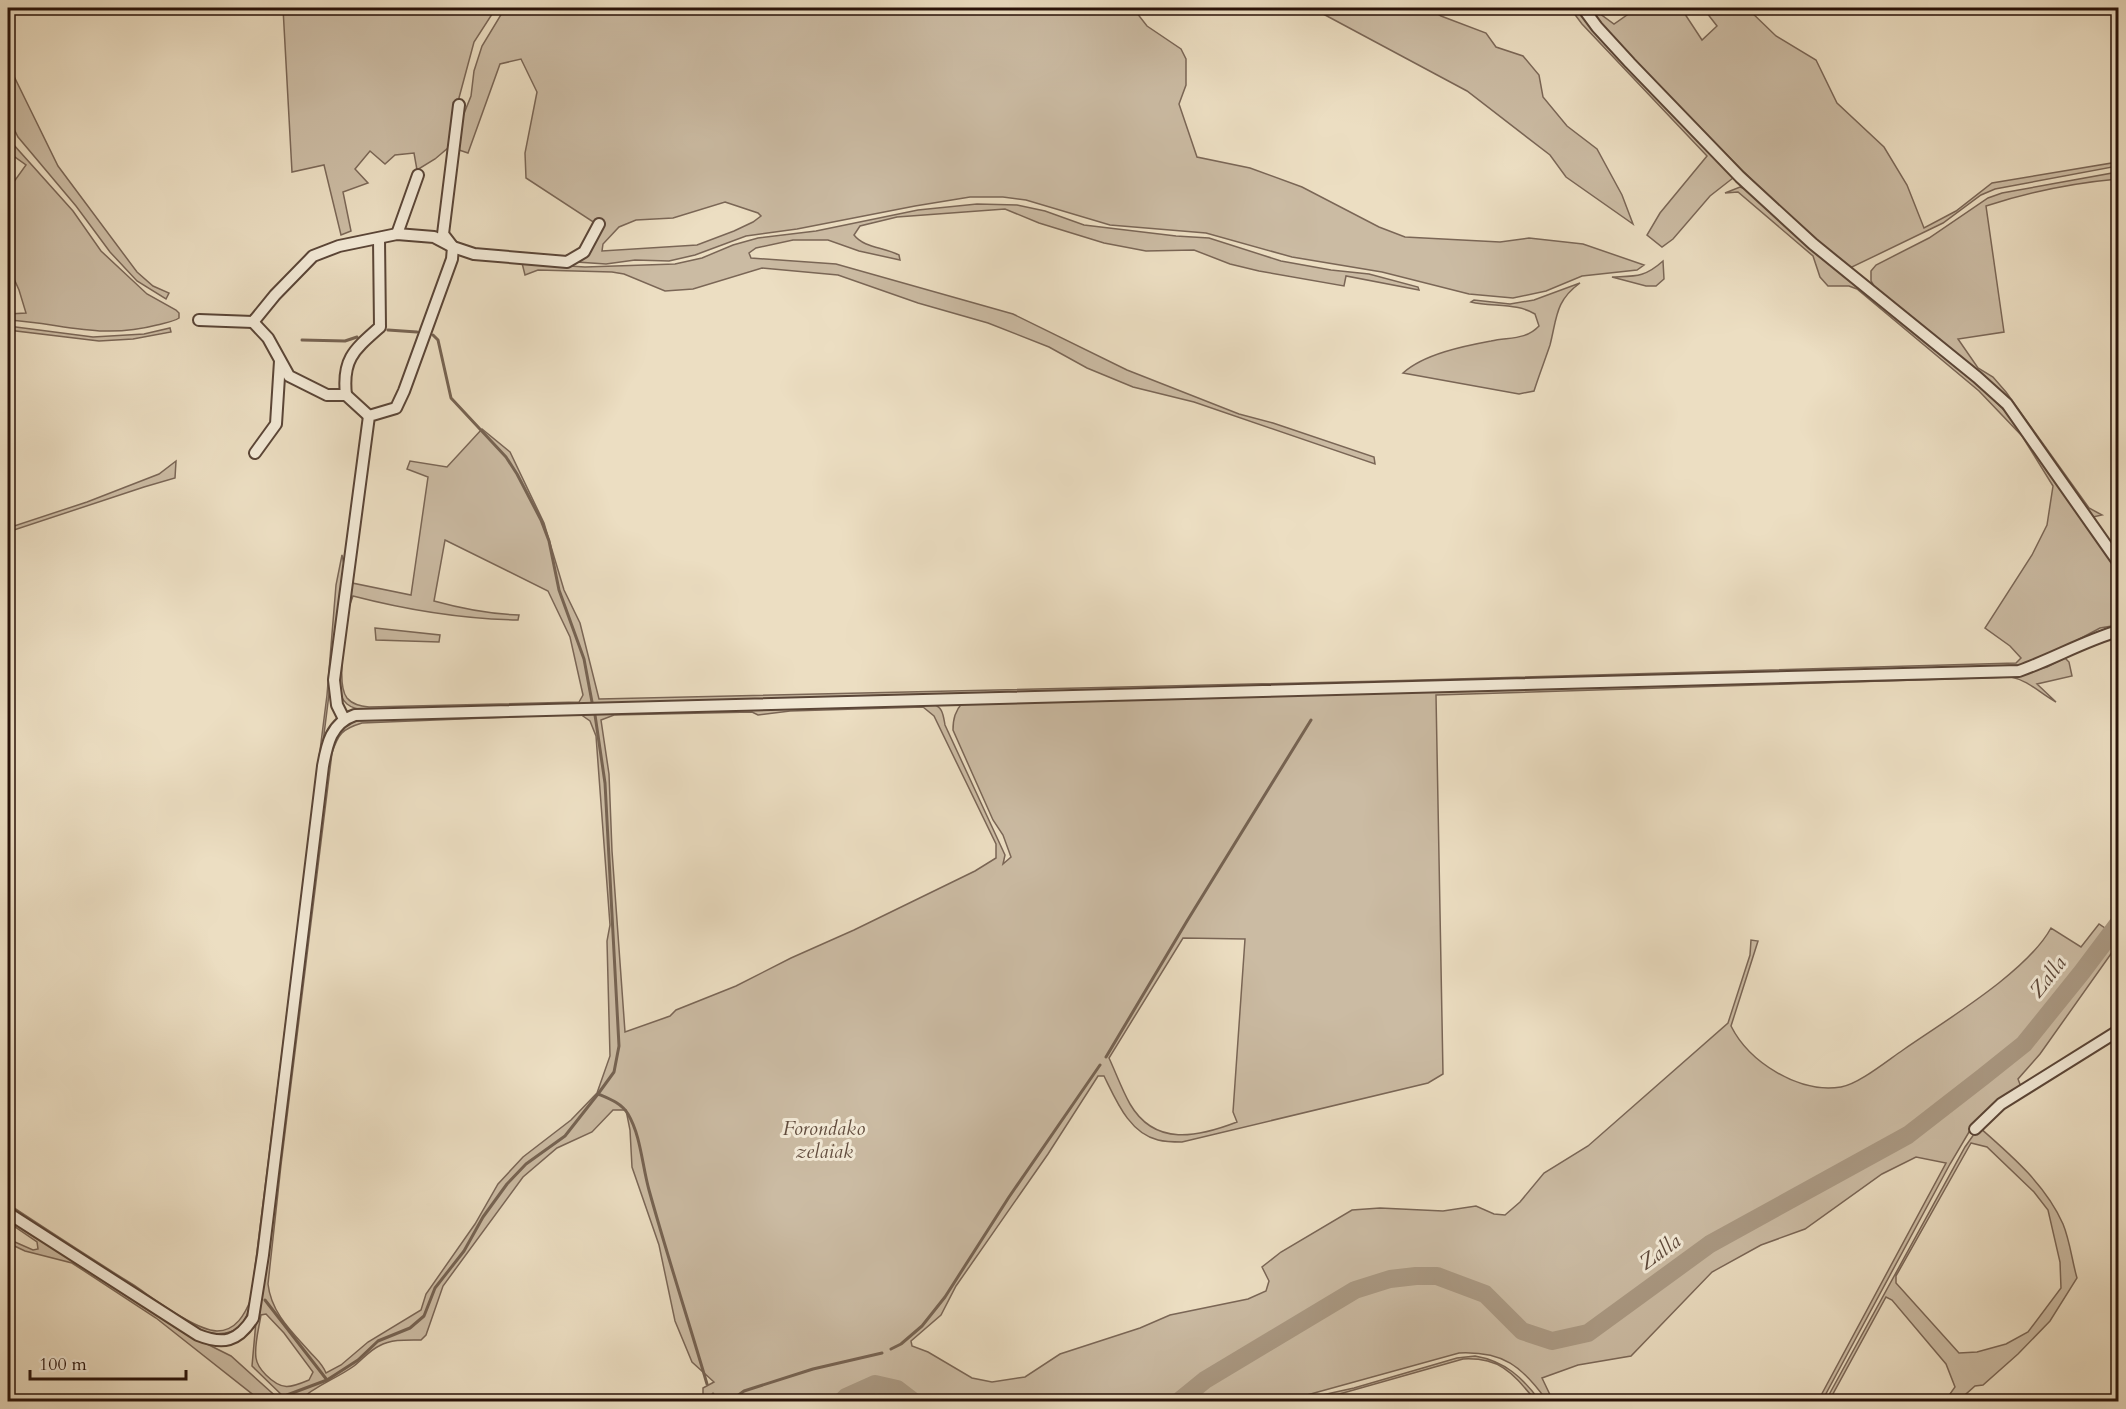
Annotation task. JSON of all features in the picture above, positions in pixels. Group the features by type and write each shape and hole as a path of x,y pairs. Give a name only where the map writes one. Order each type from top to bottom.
{"street":[{"path":"1583,8 1630,63 1740,177 1829,258 1977,377 2007,404 2118,562"},
{"path":"369,416 396,408 404,392 452,259 453,247 443,234 459,105"},
{"path":"397,234 418,175"},
{"path":"253,322 314,256 339,246 397,234 434,237 474,254 567,262 584,252 599,224"},
{"path":"369,416 346,395 344,379 353,351 380,327 379,239"},
{"path":"199,320 253,322 268,338 289,376 327,395 346,395"},
{"path":"255,453 276,424 280,361"},
{"path":"344,719 337,705 334,680 369,416"},
{"path":"8,1213 198,1335 222,1342 234,1338 249,1324 253,1318 263,1255 323,766 330,737 336,726 344,719 355,715 2019,671 2040,664 2092,639 2118,631"},
{"path":"1975,1129 2001,1104 2118,1030"}],"green space":[{"path":"283,8 496,8 474,42 456,109 449,147 417,170 414,153 395,155 385,164 370,151 355,169 368,183 343,192 351,231 341,235 324,165 292,172"},
{"path":"505,8 1133,8 1147,26 1181,49 1186,59 1186,85 1179,104 1197,157 1250,168 1302,187 1379,227 1405,237 1500,242 1529,238 1583,244 1644,265 1637,270 1582,276 1546,291 1513,298 1469,294 1382,272 1292,257 1206,233 1110,225 1026,200 1003,197 970,197 797,229 746,236 695,255 669,261 635,260 606,264 577,262 595,223 526,178 525,153 537,92 521,59 500,64 468,153 456,149 459,126 471,96 474,71 482,46","holes":["725,202 761,216 753,222 697,245 602,251 603,244 619,227 636,220 673,218"]},
{"path":"1312,8 1428,8 1441,16 1486,33 1496,47 1523,56 1539,75 1543,97 1567,126 1597,149 1622,195 1633,224 1566,177 1550,155 1467,91"},
{"path":"1570,8 1577,8 1592,27 1733,175 1733,178 1710,196 1673,239 1662,247 1647,235 1660,213 1707,156 1582,24"},
{"path":"1587,8 1592,8 1614,24 1637,8 1681,8 1702,40 1717,26 1703,8 1747,8 1776,36 1816,60 1837,103 1884,147 1907,185 1924,228 1956,211 1992,183 2118,162 2118,166 1995,189 1981,195 1943,223 1850,268 1803,230 1773,201 1621,46"},
{"path":"8,64 58,166 137,272 153,286 169,293 166,299 137,281 110,252 76,206 18,137 8,117"},
{"path":"8,134 13,144 73,211 101,251 147,294 176,310 179,318 157,325 117,331 99,331 8,320 8,314 26,313 19,290 8,268 8,190 26,165 8,152"},
{"path":"2118,172 2118,179 2051,189 1986,206 2004,332 1958,339 1978,368 1993,377 2006,392 2089,508 2102,515 2093,517 2026,423 1877,291 1871,281 1871,271 1876,265 1929,238 1988,198 2002,193"},
{"path":"1740,187 1748,190 1788,229 1979,385 2012,418 2118,571 2118,625 2100,628 2057,651 2021,665 1997,666 366,710 347,704 339,692 337,686 352,583 411,595 428,477 407,469 410,461 447,467 482,429 510,452 544,523 564,590 580,623 599,699 1385,681 2016,663 2021,658 2010,646 1985,628 2032,555 2047,525 2053,486 2022,436 1979,391 1857,289 1849,286 1828,286 1820,277 1813,256 1738,192 1725,193","holes":["445,540 548,591 570,637 583,695 579,702 369,707 354,704 347,698 342,680 342,668 349,607 353,596 435,613 518,620 519,615 476,611 434,601"]},
{"path":"977,204 1017,205 1045,211 1084,225 1209,238 1281,261 1369,274 1418,287 1419,290 1346,276 1344,286 1259,271 1230,264 1194,250 1146,251 1104,243 1039,223 1005,209 897,217 860,226 854,235 858,239 899,255 900,260 859,251 828,240 793,240 756,248 749,253 751,258 836,264 1013,314 1127,370 1239,414 1374,457 1375,464 1194,402 1133,387 1087,368 1049,347 988,323 918,303 838,275 762,268 693,289 665,291 624,274 612,272 538,270 525,275 522,263 585,267 675,264 702,258 733,245 758,238 816,231 918,210"},
{"path":"1663,261 1664,279 1656,286 1646,286 1612,277 1645,273"},
{"path":"1580,283 1561,303 1550,345 1534,391 1519,394 1403,373 1433,356 1457,348 1523,336 1539,326 1535,314 1521,308 1471,302 1474,300 1510,304 1534,300"},
{"path":"8,326 93,337 144,334 170,328 171,332 133,339 99,341 8,330"},
{"path":"176,461 175,478 8,532 8,528 87,502 159,474"},
{"path":"342,555 343,582 255,1288 248,1312 239,1327 232,1332 212,1334 198,1331 8,1210 8,1204 173,1312 197,1325 217,1331 224,1330 235,1325 246,1310 251,1299 327,695 336,585"},
{"path":"375,628 440,635 439,642 376,640"},
{"name":"Forondako zelaiak","path":"2065,658 2069,662 2072,676 2037,684 2056,702 2029,684 2011,677 1436,695 1443,1074 1428,1083 1182,1142 1158,1140 1139,1130 1125,1114 1104,1076 1098,1076 1048,1154 956,1286 941,1315 911,1341 912,1346 928,1352 972,1378 992,1382 1025,1377 1060,1354 1140,1328 1170,1315 1248,1299 1266,1291 1269,1281 1262,1267 1281,1252 1352,1210 1380,1208 1443,1211 1476,1206 1494,1214 1505,1215 1520,1202 1544,1173 1588,1146 1728,1023 1750,955 1751,940 1758,941 1731,1026 1750,1052 1777,1073 1792,1080 1825,1088 1841,1087 1865,1077 1962,1010 2024,961 2040,945 2051,928 2081,947 2099,924 2118,937 2118,944 2040,1054 2018,1079 2021,1087 1990,1108 1969,1132 1822,1401 1818,1401 1946,1163 1916,1157 1882,1174 1805,1229 1761,1245 1712,1272 1631,1356 1578,1365 1542,1378 1553,1401 1547,1401 1529,1378 1510,1363 1488,1355 1459,1353 1307,1395 1267,1401 703,1402 703,1388 714,1382 692,1362 675,1321 659,1245 632,1167 630,1130 626,1110 613,1110 592,1132 557,1148 523,1177 443,1286 426,1335 421,1340 394,1341 379,1346 354,1366 311,1391 299,1401 288,1401 252,1366 331,746 343,728 363,718 931,703 942,711 945,725 1005,855 1003,864 1011,857 1003,835 993,820 953,730 955,715 963,702 2019,675 2047,667","holes":["923,707 934,716 996,844 996,858 975,871 736,986 676,1010 670,1016 625,1032 609,774 601,720 614,715 752,712 758,715 790,711","580,714 590,721 596,736 610,925 607,941 610,1056 597,1093 571,1120 523,1157 498,1184 475,1224 426,1294 421,1310 368,1342 341,1365 326,1373 283,1320 273,1303 268,1284 332,753 342,733 362,723","1183,938 1245,939 1233,1112 1237,1122 1207,1132 1178,1135 1165,1133 1152,1127 1140,1118 1130,1104 1109,1058","266,1314 284,1333 313,1372 309,1380 297,1385 282,1386 261,1369 257,1363 256,1353 261,1315"]},
{"path":"1979,1127 2037,1184 2047,1196 2063,1224 2077,1278 2050,1321 1983,1385 1975,1386 1965,1395 1964,1401 1945,1401 1955,1387 1946,1364 1892,1300 1886,1297 1829,1401 1825,1402 1965,1147","holes":["1971,1143 1987,1147 2034,1192 2048,1210 2060,1262 2061,1288 2028,1332 2006,1344 1977,1352 1959,1353 1896,1283 1896,1276"]},
{"path":"8,1218 181,1331 231,1356 281,1401 261,1401 156,1318 72,1263 25,1251 8,1243 8,1239 33,1250 38,1249 37,1242 8,1222"},
{"path":"1475,1356 1504,1366 1527,1385 1540,1401 1536,1401 1513,1375 1497,1364 1476,1359 1463,1359 1336,1395 1295,1401 1354,1388 1457,1358"}],"waterway":[{"path":"388,330 417,332"},
{"path":"433,335 438,340 451,398 506,457 541,520 549,541 559,590 584,659 592,702"},
{"path":"302,340 345,341 357,337"},
{"path":"595,715 605,783 619,1046 614,1072 598,1094 622,1107 628,1114 636,1132 649,1190 707,1384"},
{"path":"1106,1057 1311,720"},
{"name":"Zalla","path":"1178,1402 1205,1380 1355,1290 1390,1279 1437,1276 1485,1294 1522,1331 1552,1341 1588,1333 1710,1244 1908,1135 2024,1044 2118,924"},
{"path":"891,1349 901,1344 922,1326 945,1297 1009,1197 1100,1065"},
{"path":"287,1395 327,1380 358,1360 378,1341 410,1328 424,1316 435,1288 464,1251 483,1217 507,1184 526,1164 565,1136 598,1094"},
{"path":"265,1300 327,1380"},
{"path":"729,1402 744,1391 813,1369 882,1353"},
{"name":"Zalla","path":"841,1402 846,1397 875,1384 897,1389 914,1402"},
{"path":"713,1394 715,1402"}]}
